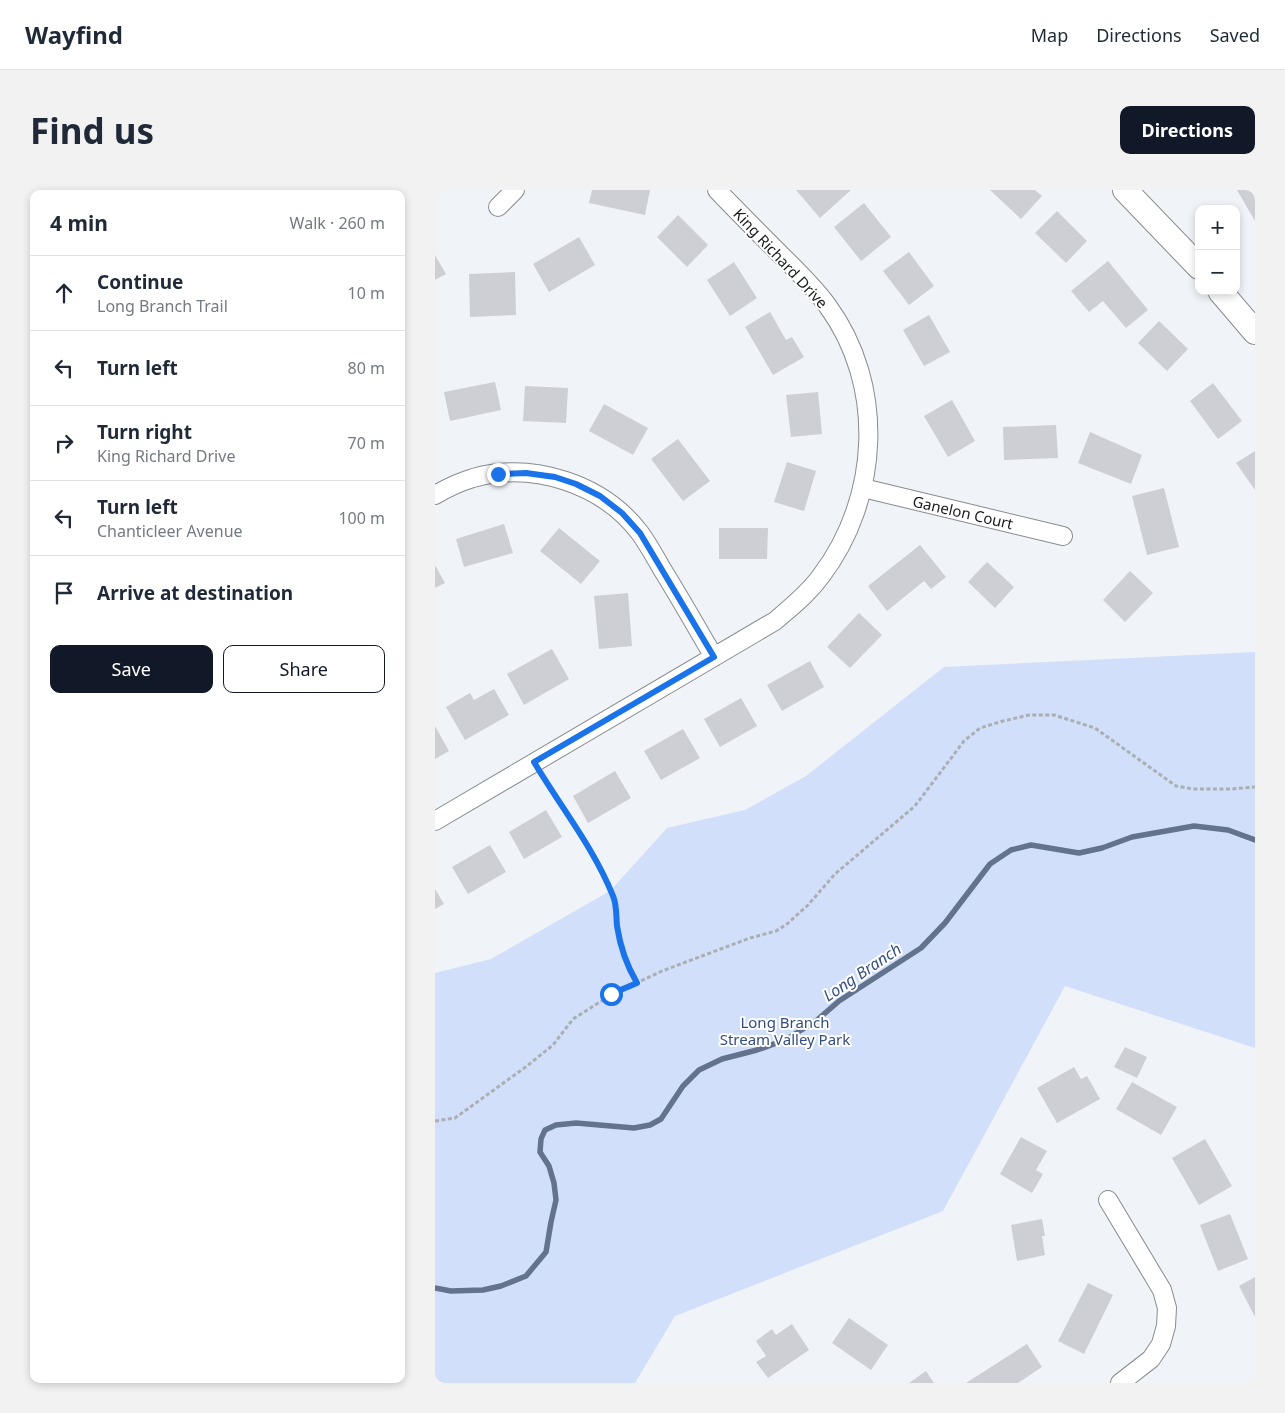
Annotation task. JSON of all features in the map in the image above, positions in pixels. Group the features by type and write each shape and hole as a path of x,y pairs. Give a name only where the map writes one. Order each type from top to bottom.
{"main road":[{"path":"1125,190 1195,263"},
{"path":"1223,295 1255,332"}],"street":[{"path":"498,207 515,190"},
{"name":"King Richard Drive","path":"435,820 775,621 800,599 820,577 839,549 854,517 867,468 869,434 866,399 859,368 845,335 827,305 717,190"},
{"path":"435,494 450,486 474,478 498,474 526,473 555,477 576,484 600,496 622,513 640,533 714,657"},
{"name":"Ganelon Court","path":"863,488 1063,536"},
{"path":"1108,1200 1162,1290 1167,1308 1166,1326 1161,1344 1151,1359 1120,1383"}],"path":[{"path":"435,1121 455,1118 527,1066 553,1045 573,1019 611,994 750,938 776,931 787,924 808,905 835,874 915,806 964,741 980,728 1029,715 1054,715 1078,721 1095,728 1176,786 1193,789 1255,787"},
{"path":"534,762 575,825 606,878 614,899 618,928 628,967 637,983"}],"green space":[{"name":"Long Branch Stream Valley Park","path":"1255,652 1255,1048 1065,986 943,1211 675,1316 635,1383 435,1383 435,973 491,959 610,891 667,828 745,810 806,776 944,667"}],"building":[{"path":"592,190 650,190 645,215 589,203"},
{"path":"796,190 851,190 820,218"},
{"path":"990,190 1035,190 1042,196 1021,219"},
{"path":"1237,190 1255,190 1255,221"},
{"path":"864,203 891,237 861,261 834,227"},
{"path":"1057,211 1087,241 1066,263 1035,233"},
{"path":"678,215 708,245 687,267 657,237"},
{"path":"579,237 595,265 549,292 533,264"},
{"path":"909,252 934,286 909,305 883,271"},
{"path":"435,255 446,274 435,280"},
{"path":"1108,261 1148,310 1126,328 1103,301 1089,312 1071,291"},
{"path":"734,262 757,298 730,316 707,280"},
{"path":"515,272 516,315 470,317 469,274"},
{"path":"770,312 786,340 792,337 804,357 773,375 745,327"},
{"path":"929,315 950,352 924,366 903,330"},
{"path":"1159,321 1188,349 1167,371 1138,343"},
{"path":"495,382 501,410 450,421 444,392"},
{"path":"1213,383 1242,421 1218,439 1190,401"},
{"path":"525,386 568,388 566,423 523,421"},
{"path":"818,392 822,434 791,437 786,395"},
{"path":"952,400 975,441 948,457 924,416"},
{"path":"604,404 648,428 633,455 589,431"},
{"path":"1056,425 1058,458 1004,460 1003,427"},
{"path":"1090,432 1142,455 1131,484 1078,463"},
{"path":"678,439 710,481 683,501 651,459"},
{"path":"1255,451 1255,490 1236,463"},
{"path":"787,462 816,471 804,511 774,502"},
{"path":"1164,488 1179,547 1147,555 1132,496"},
{"path":"504,524 513,553 464,567 456,539"},
{"path":"559,528 600,561 581,584 540,551"},
{"path":"719,528 768,528 767,559 719,559"},
{"path":"920,545 946,577 931,589 924,581 887,611 868,586"},
{"path":"987,562 1014,587 995,608 968,582"},
{"path":"435,565 445,583 435,588"},
{"path":"1130,571 1153,593 1125,622 1103,600"},
{"path":"628,593 632,646 599,649 594,596"},
{"path":"859,613 882,635 850,668 827,647"},
{"path":"552,649 569,679 524,705 507,674"},
{"path":"810,661 824,687 782,711 767,685"},
{"path":"494,689 509,715 465,740 446,707 470,693 474,700"},
{"path":"741,698 757,726 720,747 704,719"},
{"path":"435,726 449,751 435,759"},
{"path":"683,729 700,758 661,780 644,751"},
{"path":"615,771 631,798 588,823 573,796"},
{"path":"546,810 562,837 524,859 509,832"},
{"path":"490,845 506,872 468,894 452,867"},
{"path":"435,889 444,904 435,909"},
{"path":"1125,1047 1147,1057 1137,1078 1114,1067"},
{"path":"1074,1067 1081,1079 1087,1076 1100,1099 1057,1123 1037,1088"},
{"path":"1132,1082 1177,1107 1161,1135 1116,1109"},
{"path":"1021,1137 1047,1151 1036,1170 1043,1174 1032,1193 1000,1174"},
{"path":"1205,1139 1232,1186 1199,1205 1172,1158"},
{"path":"1230,1214 1248,1259 1218,1271 1200,1225"},
{"path":"1042,1219 1045,1236 1042,1236 1045,1255 1017,1261 1011,1225"},
{"path":"1255,1277 1255,1317 1239,1286"},
{"path":"1088,1283 1113,1295 1084,1354 1058,1341"},
{"path":"849,1318 888,1345 871,1370 832,1343"},
{"path":"792,1324 809,1350 768,1378 756,1362 766,1356 756,1341 772,1329 776,1335"},
{"path":"1027,1344 1042,1367 1018,1383 966,1383"},
{"path":"926,1371 934,1383 909,1383"}],"waterway":[{"name":"Long Branch","path":"435,1288 451,1291 483,1290 501,1286 526,1276 546,1252 556,1200 549,1166 540,1152 541,1139 545,1130 556,1125 576,1123 634,1128 650,1125 661,1119 683,1086 699,1070 722,1059 785,1040 816,1021 839,1001 921,948 945,923 990,864 1011,850 1031,845 1079,853 1102,848 1132,837 1194,826 1228,830 1255,840"}],"route":[{"path":"498,474 526,473 555,477 576,484 600,496 622,513 640,533 714,657 534,762 575,825 606,878 614,899 618,928 628,967 637,983 611,994"}]}
